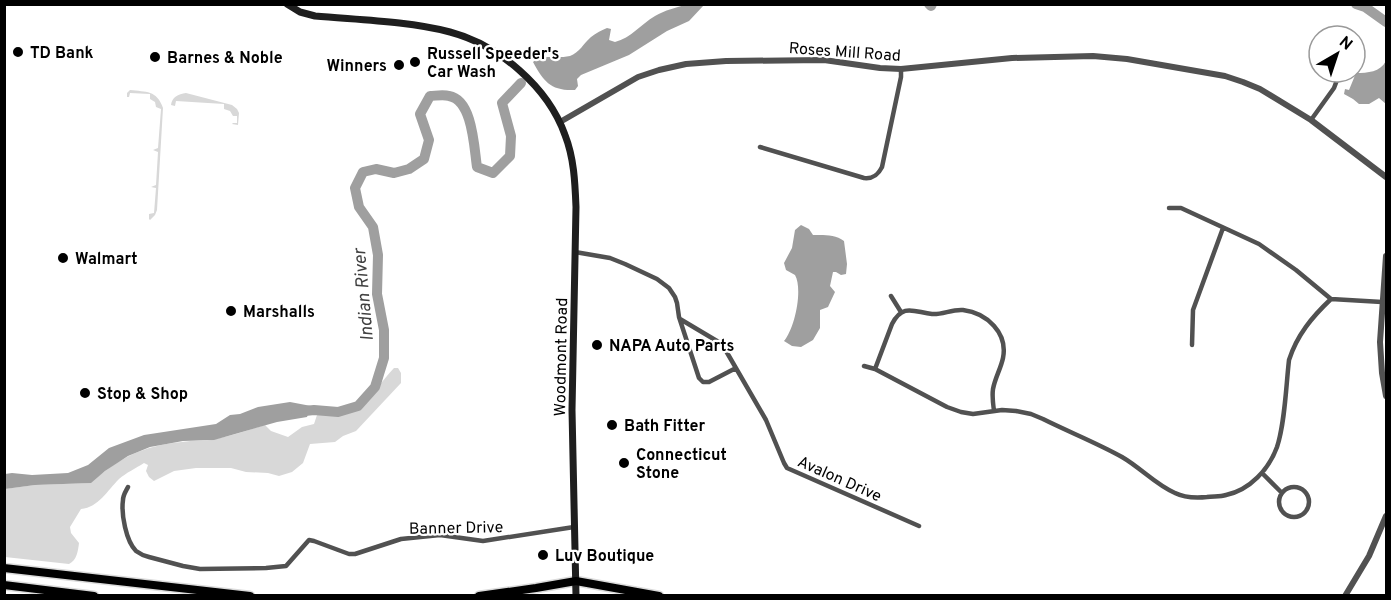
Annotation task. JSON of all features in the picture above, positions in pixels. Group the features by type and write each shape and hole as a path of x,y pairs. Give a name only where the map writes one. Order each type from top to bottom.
{"highway":[{"path":"4,568 250,596"},
{"path":"479,596 576,581 659,596"},
{"path":"4,585 94,596"}],"main road":[{"path":"287,4 300,12 315,16 423,27 450,32 469,39 500,55 524,74 546,100 560,122"},
{"name":"Woodmont Road","path":"560,122 569,147 574,178 576,225 572,410 576,596"}],"street":[{"name":"Roses Mill Road","path":"560,122 638,77 686,64 726,61 824,60 901,69 1012,58 1093,56 1127,59 1234,79 1260,89 1311,120 1386,177"},
{"path":"760,147 864,178 874,177 882,167 901,69"},
{"path":"1311,120 1336,84"},
{"path":"1169,208 1181,208 1259,244 1296,270 1330,299 1382,302"},
{"path":"1192,345 1192,310 1223,228"},
{"path":"575,252 610,258 661,281 669,288 675,297 700,380 706,383 736,368"},
{"path":"1386,256 1380,342 1386,396"},
{"path":"891,296 901,312"},
{"path":"864,366 875,369 955,410 973,414 1016,411 1043,419 1122,457 1157,483 1181,496 1226,495 1242,489 1262,473 1270,461 1278,444 1292,350 1312,317 1330,299"},
{"path":"875,369 892,324 901,312 909,310 936,314 951,310 964,310 983,317 995,327 1002,339 1004,351 992,394 994,411"},
{"name":"Avalon Drive","path":"680,319 722,344 766,421 787,468 920,526"},
{"path":"1262,473 1282,493"},
{"name":"Banner Drive","path":"128,487 122,510 134,549 149,558 200,569 286,566 309,540 355,554 401,539 440,535 483,541 574,527"},
{"path":"1292,487 1303,490 1309,499 1307,510 1298,516 1286,514 1280,504 1282,493 1292,487"},
{"path":"1345,596 1369,556 1386,516"}],"shaded area":[{"path":"687,4 704,5 689,21 667,31 629,55 581,75 577,79 578,86 575,90 560,89 549,84 533,62 546,57 573,55 591,37 607,28 611,29 609,40 615,42 621,40 659,14"},
{"path":"1386,61 1386,104 1379,98 1369,104 1359,104 1344,94 1345,89 1349,90 1351,84 1367,84 1367,72 1377,70"},
{"path":"130,90 146,92 154,95 163,108 157,210 150,220 149,214 154,213 156,188 151,187 156,185 158,152 153,150 158,148 161,109 156,107 155,102 150,99 150,94 130,93 127,97"},
{"path":"186,93 232,105 239,113 238,125 232,124 237,123 237,116 233,116 230,111 224,109 224,104 176,101 175,106 171,105 176,96"},
{"path":"801,225 809,229 813,235 833,236 844,241 847,264 846,274 833,272 830,286 835,292 828,307 820,310 820,328 813,340 801,347 792,346 784,341 794,318 798,289 795,275 786,270 784,263 792,248 795,230"},
{"path":"394,368 398,368 401,373 401,383 356,431 335,442 310,444 303,463 292,472 279,476 231,468 196,468 174,471 154,481 146,471 148,465 144,463 119,479 98,502 81,509 70,527 71,533 79,543 77,555 72,562 69,564 5,557 4,489 35,485 90,483 122,460 155,446 211,440 265,425 271,431 288,437 302,427 314,424 321,408 355,409 371,395"},
{"path":"290,402 311,406 307,417 277,422 214,440 183,441 150,447 128,456 91,483 35,485 5,489 5,474 68,473 88,465 109,448 144,435 216,424 230,415 258,407"}],"waterway":[{"name":"Indian River","path":"929,4 931,6 932,4"},
{"name":"Indian River","path":"1356,4 1365,7 1386,22"},
{"name":"Indian River","path":"296,412 314,410 338,412 358,406 375,387 384,358 384,330 377,294 378,255 373,227 359,207 355,188 363,172 376,169 394,173 409,169 424,159 429,140 420,114 430,96 442,95 457,99 463,106 471,126 477,167 493,173 510,156 511,136 502,103 521,83"}],"place":[{"name":"TD Bank","path":"18,52"},
{"name":"Barnes & Noble","path":"155,57"},
{"name":"Russell Speeder's Car Wash","path":"415,62"},
{"name":"Winners","path":"399,65"},
{"name":"Walmart","path":"63,258"},
{"name":"Marshalls","path":"231,311"},
{"name":"NAPA Auto Parts","path":"597,345"},
{"name":"Stop & Shop","path":"85,393"},
{"name":"Bath Fitter","path":"612,425"},
{"name":"Connecticut Stone","path":"624,463"},
{"name":"Luv Boutique","path":"543,555"}]}
